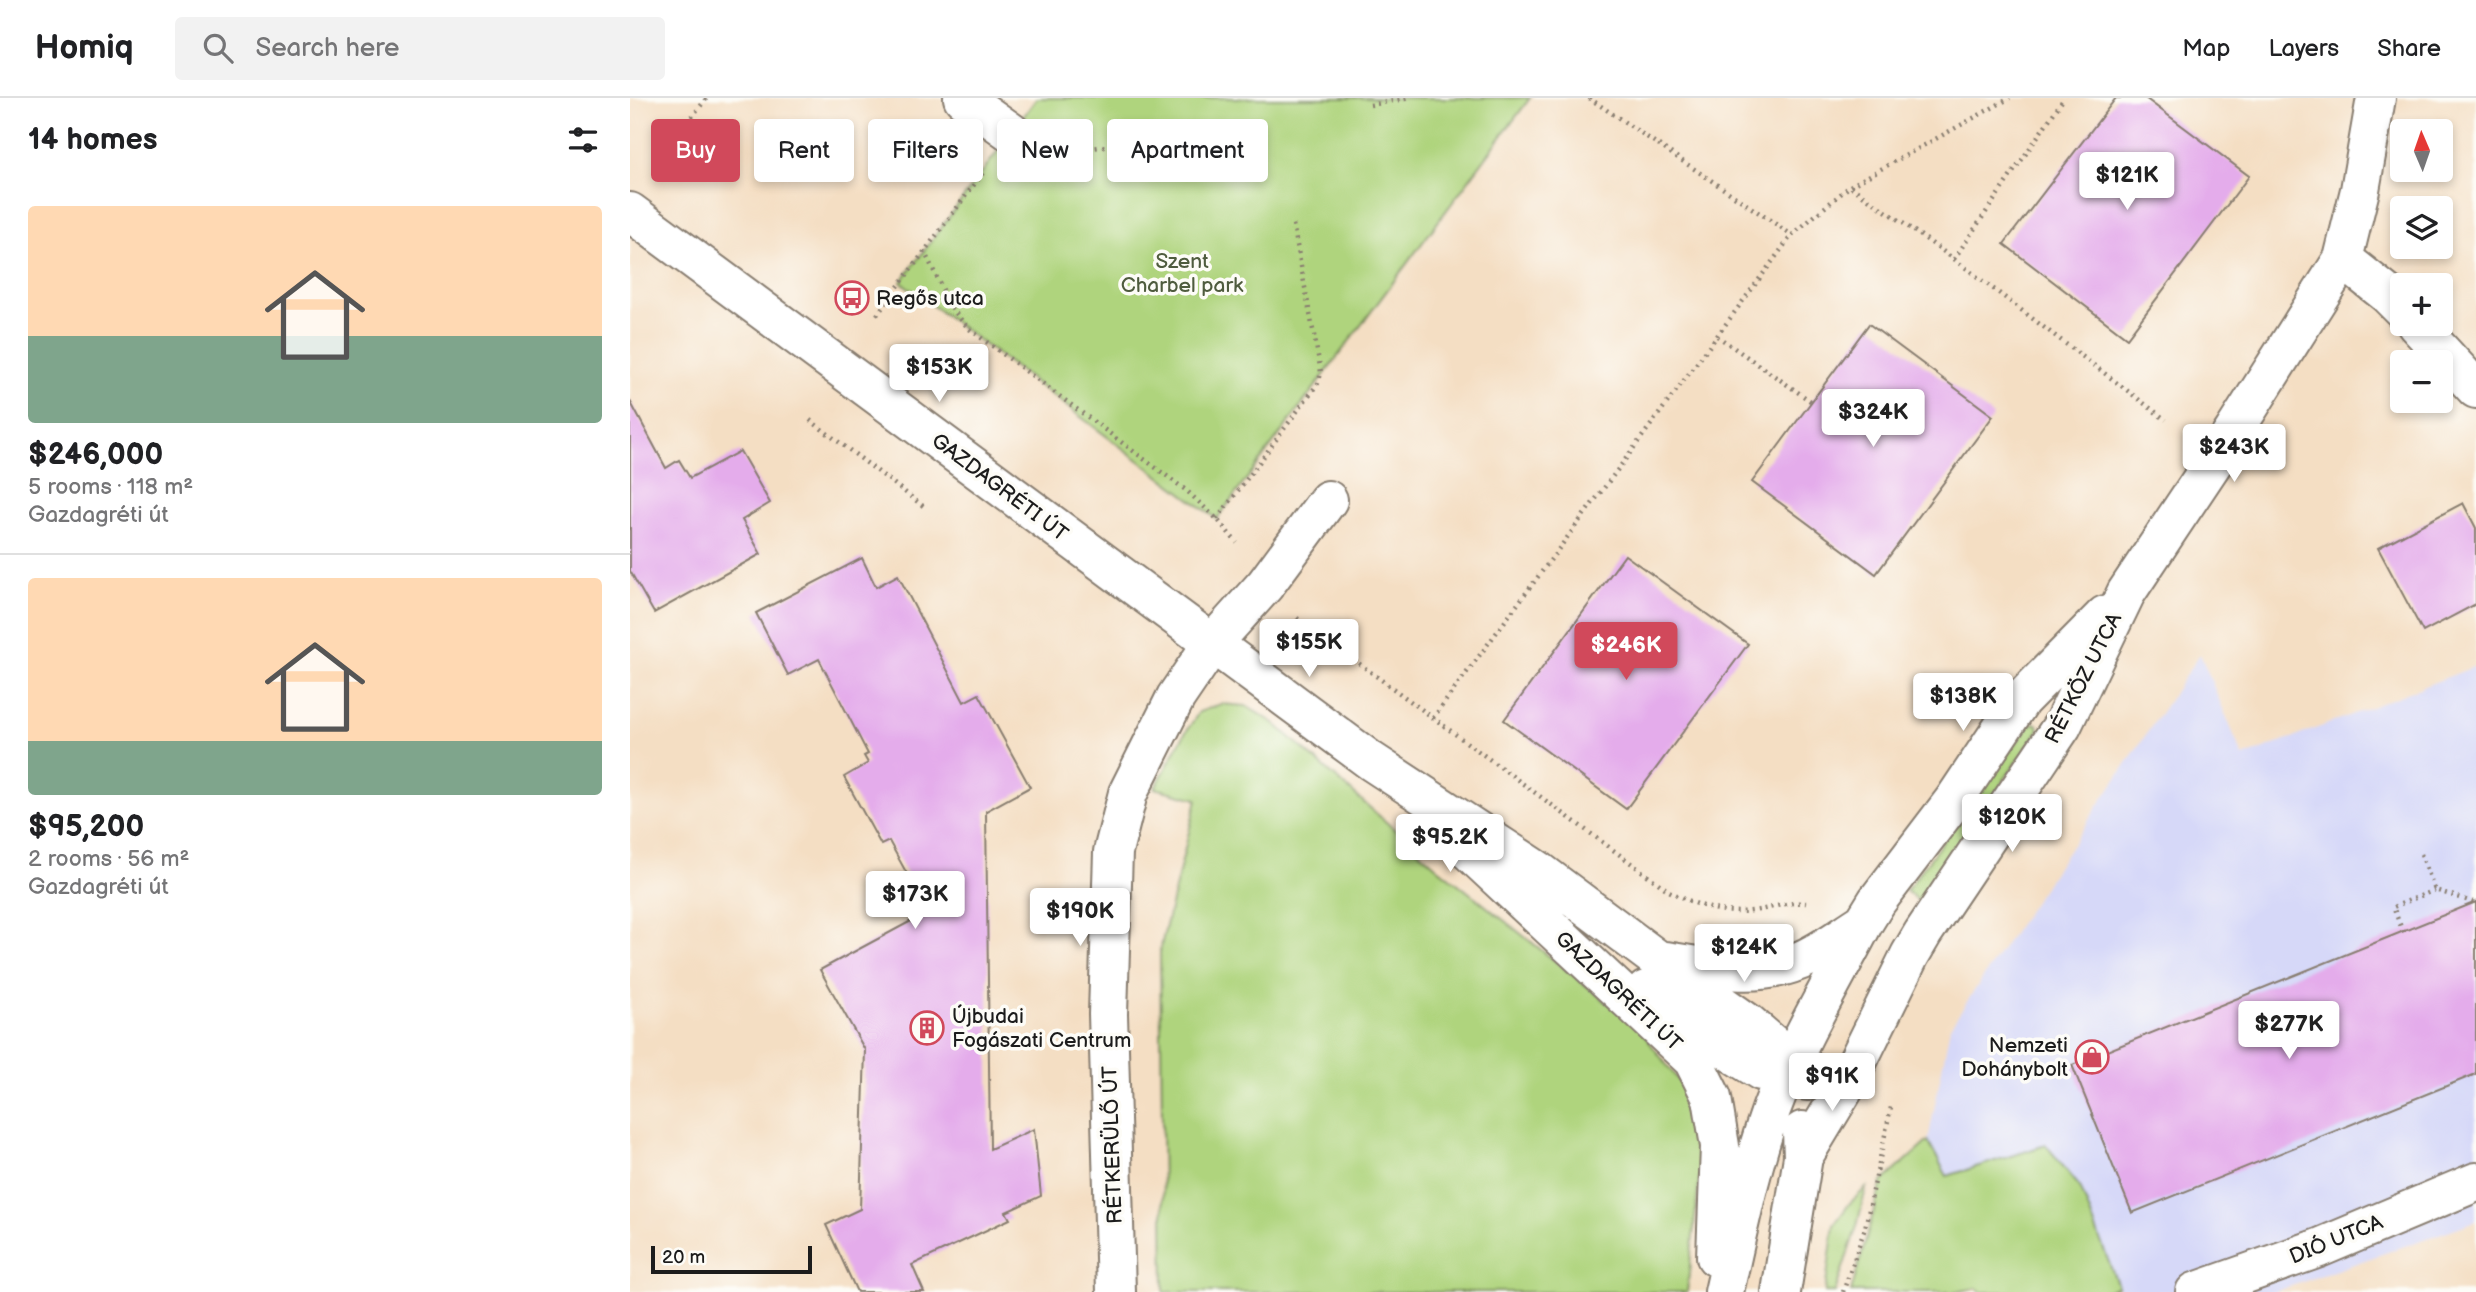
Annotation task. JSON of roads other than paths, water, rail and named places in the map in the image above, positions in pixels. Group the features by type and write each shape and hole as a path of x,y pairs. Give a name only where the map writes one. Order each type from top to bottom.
{"street":[{"path":"963,98 997,122"},
{"name":"RÉTKÖZ UTCA","path":"1803,1157 1844,1089 1910,955 2062,726 2126,593 2234,431 2343,259 2360,190 2376,98"},
{"name":"GAZDAGRÉTI ÚT","path":"630,212 1371,761 1539,871 1748,1023 1791,1072"},
{"path":"2343,259 2390,297"},
{"path":"2427,336 2476,389"},
{"name":"RÉTKERÜLŐ ÚT","path":"1116,1292 1108,1014 1113,852 1128,793 1176,697 1212,644 1265,585 1328,500"},
{"name":"RÉTKÖZ UTCA","path":"1791,1072 1864,922 1877,901 1954,800 2021,700 2126,593"},
{"name":"GAZDAGRÉTI ÚT","path":"1371,761 1693,1060 1712,1098 1720,1146 1716,1213 1716,1292"},
{"path":"1658,960 1727,971 1763,971 1799,961 1864,922"},
{"path":"1570,943 1662,1000 1732,1053 1761,1071 1791,1072 1844,1089"},
{"path":"1782,1292 1803,1157 1802,1097 1791,1072"},
{"path":"1724,1292 1758,1147 1791,1072"},
{"name":"DIÓ UTCA","path":"2195,1292 2319,1248 2476,1182"}],"place":[{"name":"Regős utca","path":"852,298"},
{"name":"Újbudai Fogászati Centrum","path":"927,1028"},
{"name":"Nemzeti Dohánybolt","path":"2092,1057"}],"park label":[{"name":"Szent Charbel park","path":"1182,273"}]}
